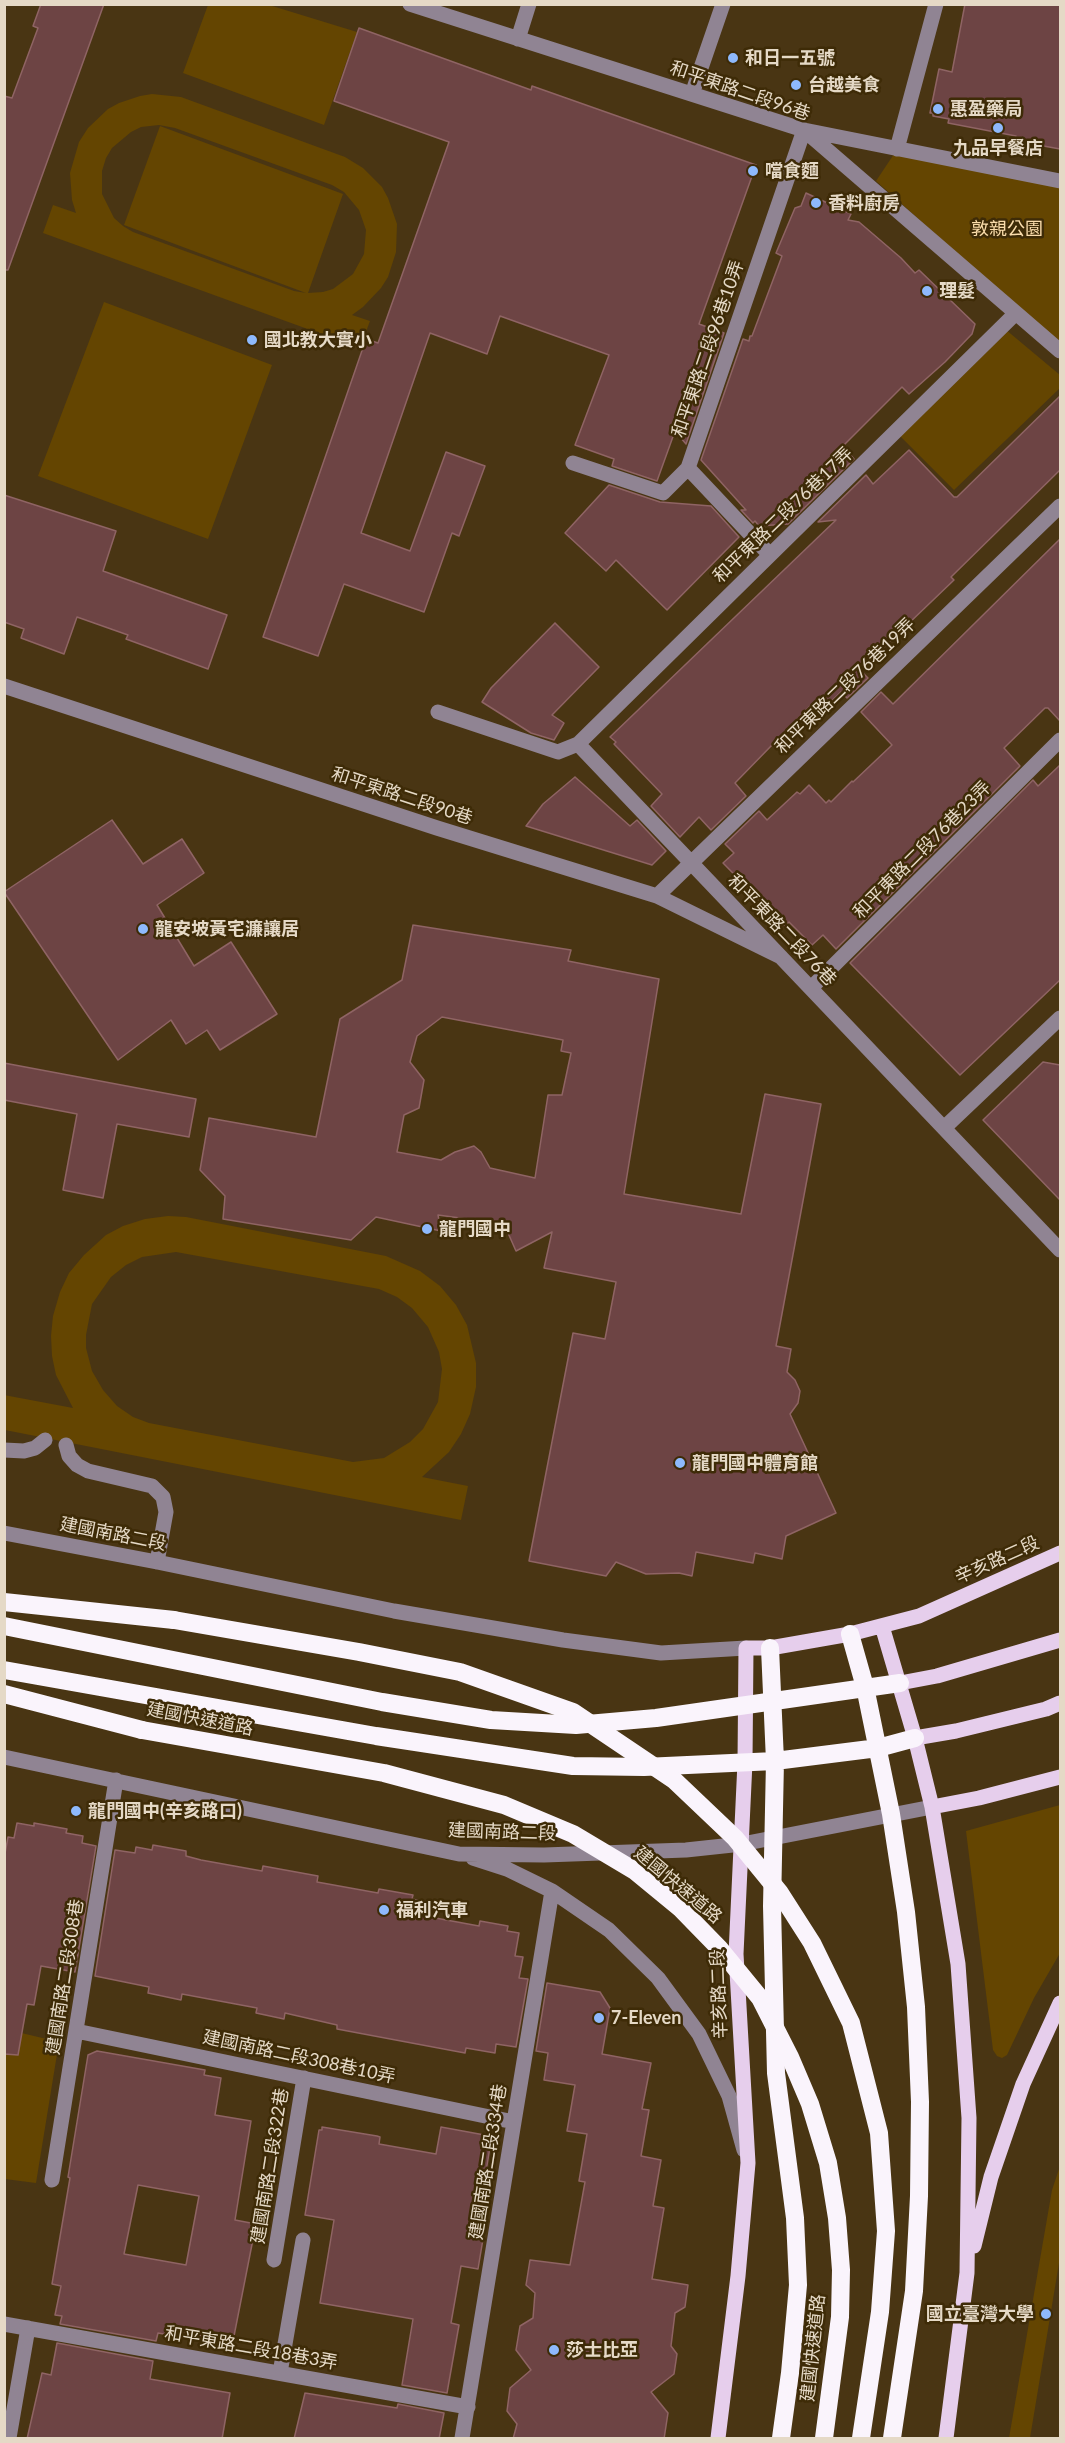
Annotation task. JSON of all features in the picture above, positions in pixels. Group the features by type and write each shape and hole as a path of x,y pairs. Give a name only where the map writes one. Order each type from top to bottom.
{"highway":[{"path":"4,1602 174,1620 459,1672 573,1712 674,1780 735,1838 780,1893 805,1933 851,2023 879,2133 886,2231 880,2312 861,2439"},
{"path":"4,1626 382,1702 491,1719 576,1725 656,1718 900,1683"},
{"path":"850,1634 865,1687 891,1814 906,1912 917,2030 920,2102 919,2196 914,2291 892,2439"},
{"path":"770,1648 775,1761 772,1906 776,2073 795,2217 798,2285 781,2439"},
{"name":"建國快速道路","path":"4,1670 364,1734 573,1766 644,1767 775,1761 878,1748 915,1738"},
{"name":"建國快速道路","path":"4,1694 142,1730 384,1773 504,1805 573,1834 635,1871 680,1908 719,1948 760,1998 790,2057 810,2104 828,2163 837,2218 841,2270 840,2317 824,2439"}],"main road":[{"name":"辛亥路二段","path":"718,2439 738,2276 748,2163 736,1954 745,1762 746,1648 770,1648 850,1634 919,1616 1060,1553"},
{"path":"882,1626 900,1683 932,1807 958,1964 968,2094 967,2273"},
{"path":"900,1683 937,1676 1060,1640"},
{"path":"915,1738 968,1728 1046,1709 1060,1703"},
{"path":"932,1807 979,1798 1060,1777"},
{"path":"946,2439 967,2273 991,2177 1023,2084 1060,2003"}],"street":[{"name":"和平東路二段96巷","path":"410,4 804,130 1060,351"},
{"path":"518,39 529,4"},
{"path":"692,94 723,4"},
{"path":"897,149 936,4"},
{"path":"804,130 1060,181"},
{"name":"和平東路二段96巷10弄","path":"688,468 804,130"},
{"name":"和平東路二段76巷17弄","path":"578,744 1016,313"},
{"path":"573,463 663,493 688,468 770,555"},
{"name":"和平東路二段76巷19弄","path":"657,896 1060,506"},
{"name":"和平東路二段90巷","path":"4,687 437,828 657,896 781,957"},
{"path":"438,712 558,752 578,744"},
{"name":"和平東路二段76巷23弄","path":"811,988 1060,740"},
{"name":"和平東路二段76巷","path":"578,744 1060,1250"},
{"path":"944,1128 1060,1017"},
{"path":"4,1450 24,1451 36,1448 45,1440"},
{"path":"66,1445 69,1456 88,1472 152,1486 164,1497 166,1512 157,1562"},
{"name":"建國南路二段","path":"4,1533 394,1611 563,1640 661,1653 746,1648"},
{"name":"建國南路二段","path":"4,1757 459,1854 647,1853 742,1844 932,1807"},
{"name":"建國南路二段308巷","path":"52,2180 116,1780"},
{"path":"459,1854 507,1869 552,1891 609,1930 658,1978 699,2034 724,2085 748,2163"},
{"name":"建國南路二段334巷","path":"462,2439 552,1891"},
{"name":"建國南路二段308巷10弄","path":"76,2031 514,2122"},
{"name":"建國南路二段322巷","path":"274,2260 304,2078"},
{"path":"280,2373 303,2240"},
{"name":"和平東路二段18巷3弄","path":"4,2324 468,2406"},
{"path":"9,2439 28,2328"}],"green space":[{"path":"208,5 269,5 357,32 324,125 183,73"},
{"path":"152,94 181,97 345,157 363,168 382,187 397,224 396,252 388,277 381,288 352,315 370,321 360,348 43,233 53,205 76,213 72,200 70,173 79,142 88,128 108,109 140,96","holes":["159,125 175,128 332,185 344,192 359,210 366,230 364,254 353,274 333,289 308,293 343,194 160,126 124,225 306,293 294,291 133,232 123,226 114,218 102,194 102,171 106,158 112,148 131,132 141,127"]},
{"name":"敦親公園","path":"894,154 1060,187 1060,345 876,181"},
{"path":"104,302 272,365 208,539 38,476"},
{"path":"1005,329 1060,375 1060,388 954,490 899,435"},
{"path":"168,1216 186,1217 386,1256 420,1271 440,1286 456,1305 467,1325 476,1363 476,1387 470,1414 461,1434 449,1452 422,1477 468,1486 461,1520 5,1430 4,1395 73,1408 56,1375 52,1356 53,1316 60,1292 69,1273 84,1255 106,1235 123,1226 145,1219","holes":["176,1252 379,1289 397,1297 412,1308 428,1327 439,1352 442,1369 438,1402 423,1429 410,1442 384,1458 353,1462 149,1423 133,1417 117,1406 103,1390 92,1371 86,1348 92,1304 111,1277 126,1265 142,1257"]},
{"path":"1060,1805 1060,1953 1034,1998 1007,2055 1002,2058 997,2056 993,2050 966,1831"},
{"path":"5,2029 59,2042 36,2183 5,2179"},
{"name":"國立臺灣大學","path":"1060,2166 1060,2257 1030,2438 1009,2438 1052,2190"}],"building":[{"path":"41,4 104,4 8,270 4,270 4,96 12,98 38,28 33,26"},
{"path":"965,4 1060,4 1060,149 1016,141 1016,136 948,123 949,119 933,116 933,113 930,113 939,69 952,72"},
{"path":"359,28 531,90 532,86 756,165 699,324 724,333 686,444 675,431 657,481 612,466 614,459 575,445 609,355 500,316 487,354 430,333 361,533 410,551 446,452 485,466 459,536 452,533 424,612 344,584 318,656 263,637 366,339 378,343 449,142 334,101"},
{"path":"806,193 851,214 848,220 859,222 915,273 919,270 975,324 972,334 945,362 909,394 902,387 843,446 854,459 788,524 759,526 741,510 746,510 701,460 743,339 749,341 752,336 782,256 776,253 795,208 801,206"},
{"path":"1060,396 1060,470 951,577 954,580 860,670 868,678 847,698 841,692 819,713 811,705 735,783 746,796 711,830 699,817 680,837 651,806 662,794 610,737 836,520 818,522 866,475 873,484 909,450 954,497 957,497"},
{"path":"609,485 660,502 711,506 739,537 667,610 616,560 606,571 565,533"},
{"path":"4,495 116,531 103,571 227,615 208,669 126,639 128,635 77,617 64,654 21,638 24,629 4,622"},
{"path":"1060,539 1060,721 1048,708 1045,708 1004,748 1020,766 836,949 823,935 812,945 789,922 785,926 723,863 734,853 725,844 759,811 767,820 797,792 800,794 809,785 826,803 829,800 831,802 853,782 892,745 861,712 881,692 893,704"},
{"path":"555,623 599,667 552,715 564,723 554,740 531,733 482,702 491,688"},
{"path":"1060,765 1060,980 960,1075 850,963 1033,780 1038,786"},
{"path":"575,777 630,826 637,820 666,851 652,865 526,826 543,804"},
{"name":"龍安坡黃宅濂讓居","path":"112,820 143,864 182,839 204,873 157,905 194,966 231,942 277,1014 220,1050 207,1030 186,1044 171,1020 118,1060 4,892"},
{"path":"413,925 571,950 568,961 659,979 624,1194 741,1214 765,1094 821,1104 776,1346 791,1349 787,1372 795,1380 800,1391 798,1403 790,1414 836,1513 786,1536 782,1559 755,1553 753,1563 696,1552 692,1576 679,1573 646,1574 616,1562 606,1576 529,1561 573,1333 605,1339 616,1282 544,1268 552,1232 516,1251 504,1224 438,1215 441,1231 376,1217 351,1240 223,1219 225,1196 200,1170 209,1118 316,1137 340,1019 402,980","holes":["442,1017 563,1040 561,1051 571,1053 562,1095 548,1095 535,1178 490,1168 481,1152 474,1146 455,1152 441,1160 397,1152 404,1115 419,1108 424,1080 410,1062 417,1036"]},
{"path":"1043,1062 1060,1065 1060,1200 983,1120"},
{"path":"4,1063 196,1099 189,1137 117,1124 103,1198 63,1190 77,1114 4,1100"},
{"path":"17,1823 34,1826 34,1823 67,1829 66,1833 83,1836 82,1843 96,1846 75,1972 41,1966 34,2005 27,2004 18,2055 4,2054 4,1859 8,1837 14,1838"},
{"path":"153,1845 186,1851 186,1856 201,1860 262,1871 263,1866 318,1876 317,1882 378,1893 379,1889 413,1895 412,1899 428,1903 426,1916 479,1926 480,1921 508,1926 507,1931 519,1933 515,1956 523,1957 519,1978 528,1979 516,2047 496,2044 495,2053 466,2048 465,2053 337,2029 337,2025 285,2013 284,2019 256,2013 257,2008 182,1994 181,2000 148,1993 149,1987 95,1976 115,1850 135,1853 136,1847 152,1850"},
{"path":"547,1983 600,1992 610,2008 602,2054 651,2063 642,2109 649,2110 641,2156 661,2160 653,2206 664,2208 652,2279 688,2285 685,2307 675,2313 671,2346 677,2354 674,2374 651,2392 668,2413 664,2439 513,2439 517,2424 507,2411 510,2388 531,2370 516,2350 520,2326 533,2318 535,2293 526,2285 530,2260 570,2265 585,2182 579,2181 587,2134 567,2131 575,2085 544,2080 548,2053 536,2051"},
{"path":"97,2051 205,2070 204,2075 221,2078 215,2115 251,2121 235,2220 256,2224 234,2336 201,2330 200,2340 158,2333 156,2341 60,2324 62,2316 55,2315 61,2286 52,2284 88,2055","holes":["138,2185 199,2196 186,2265 124,2254"]},
{"path":"322,2127 377,2136 380,2137 379,2144 436,2154 441,2127 490,2136 475,2238 483,2239 478,2269 461,2266 451,2323 459,2325 447,2393 402,2385 413,2319 320,2303 334,2220 305,2215 319,2130 322,2130"},
{"path":"57,2343 153,2361 150,2379 230,2393 222,2439 27,2439 42,2373 51,2375"},
{"path":"305,2393 397,2408 398,2404 444,2413 439,2439 294,2439"}],"place":[{"name":"和日一五號","path":"733,58"},
{"name":"台越美食","path":"796,85"},
{"name":"惠盈藥局","path":"938,109"},
{"name":"九品早餐店","path":"998,128"},
{"name":"噹食麵","path":"753,171"},
{"name":"香料廚房","path":"816,203"},
{"name":"理髮","path":"927,291"},
{"name":"國北教大實小","path":"252,340"},
{"name":"龍安坡黃宅濂讓居","path":"143,929"},
{"name":"龍門國中","path":"427,1229"},
{"name":"龍門國中體育館","path":"680,1463"},
{"name":"龍門國中(辛亥路口)","path":"76,1811"},
{"name":"福利汽車","path":"384,1910"},
{"name":"7-Eleven","path":"599,2018"},
{"name":"國立臺灣大學","path":"1046,2314"},
{"name":"莎士比亞","path":"554,2350"}]}
